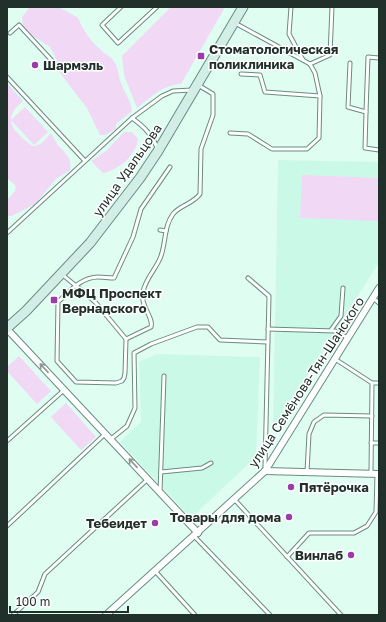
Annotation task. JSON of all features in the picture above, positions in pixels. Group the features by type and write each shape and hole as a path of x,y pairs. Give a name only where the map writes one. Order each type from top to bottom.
{"street":[{"name":"улица Удальцова","path":"7,329 26,311 108,222 158,151 243,7"},
{"name":"улица Семёнова-Тян-Шанского","path":"109,614 265,471 379,288"},
{"path":"7,329 160,492 196,534"},
{"path":"265,471 376,474"}],"lane":[{"path":"122,7 102,25 118,43 157,7"},
{"path":"291,7 289,34 303,61"},
{"path":"310,64 330,55 332,7"},
{"path":"230,133 248,134 272,149 307,149 318,138 320,96 315,73 310,64 234,22"},
{"path":"10,33 19,25 56,65"},
{"path":"379,58 368,57 365,148 379,150"},
{"path":"350,63 348,107 366,112"},
{"path":"242,74 260,75 265,92 320,96"},
{"path":"7,77 85,161"},
{"path":"7,232 132,118 162,96 174,91 195,87 213,94 213,115 201,149 200,194 195,200 175,212 169,220 161,255 145,285 143,294 144,307 152,321 151,327 126,339"},
{"path":"132,118 144,127 151,136 158,151"},
{"path":"61,273 75,286 95,302 126,339 125,373 122,382 76,382 57,361 58,302 75,286 89,279 97,277 114,278 133,237 141,209 170,167"},
{"path":"135,228 142,229"},
{"path":"160,230 166,231"},
{"path":"248,278 269,296 265,471"},
{"path":"331,330 341,316 343,288"},
{"path":"373,298 379,303"},
{"path":"111,440 127,426 135,408 134,353 150,344 197,327 208,327 220,340 268,342"},
{"path":"268,328 335,330 348,338"},
{"path":"335,359 372,383 379,383"},
{"path":"160,492 164,376"},
{"path":"287,556 309,533 354,533 367,526 376,512 376,474 371,443 372,383"},
{"path":"7,441 64,390"},
{"path":"307,472 309,434 314,422 324,415 372,416"},
{"path":"7,526 106,434"},
{"path":"371,443 379,444"},
{"path":"161,472 202,468 211,462"},
{"path":"13,615 38,592 45,574 148,479"},
{"path":"234,499 336,612 341,615"},
{"path":"196,534 270,615"},
{"path":"155,571 195,615"}],"shaded area":[{"path":"30,7 59,7 78,18 91,40 115,62 122,87 130,103 132,111 116,124 116,129 105,135 100,135 87,108 60,73 58,63 50,47 33,36 23,27 22,17"},
{"path":"171,7 225,7 181,84 163,89 137,108 124,75 122,56"},
{"path":"7,83 23,101 12,114 11,120 15,130 32,146 40,144 51,133 69,159 71,166 70,170 56,179 35,204 12,216 7,216 7,200 15,191 16,186 7,178"},
{"path":"25,107 48,132 34,145 11,120"},
{"path":"124,132 132,132 138,139 134,151 121,165 115,169 103,173 91,161 106,151"},
{"path":"278,160 379,162 379,262 273,430"},
{"path":"302,175 379,178 379,221 300,218"},
{"path":"157,354 260,357 256,457 191,518 120,442 141,422 139,362"},
{"path":"19,356 51,391 37,404 7,371 7,367"},
{"path":"66,403 96,437 81,450 51,417"}],"place":[{"name":"Стоматологическая поликлиника","path":"201,56"},
{"name":"Шармэль","path":"35,65"},
{"name":"МФЦ Проспект Вернадского","path":"54,300"},
{"name":"Пятёрочка","path":"291,487"},
{"name":"Товары для дома","path":"289,517"},
{"name":"Тебеидет","path":"155,523"},
{"name":"Винлаб","path":"351,555"}]}
